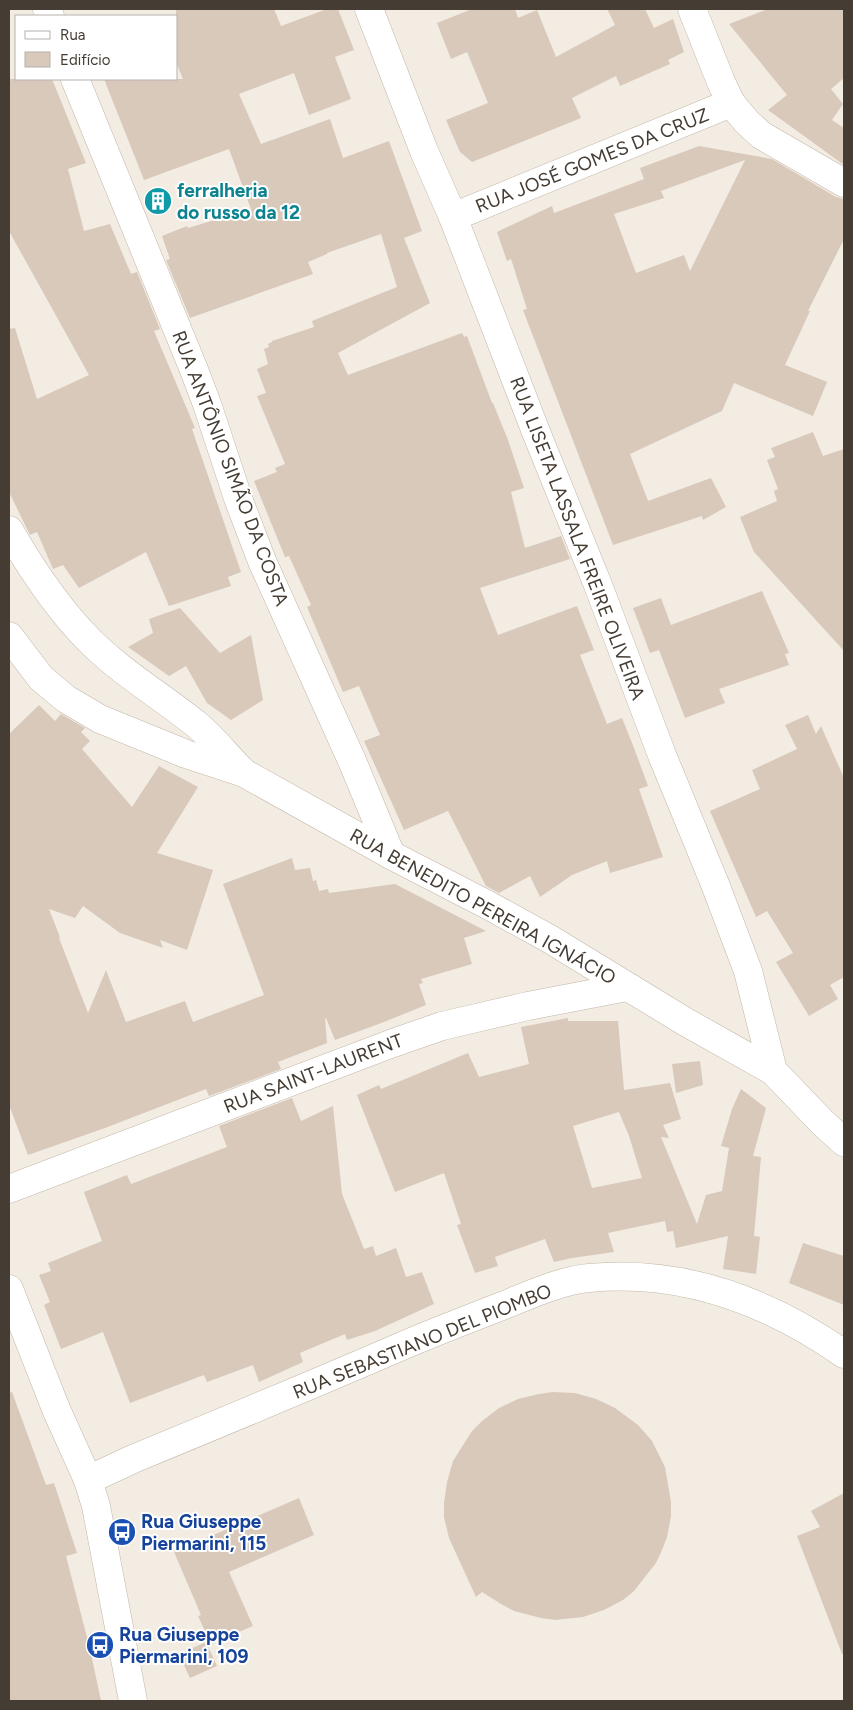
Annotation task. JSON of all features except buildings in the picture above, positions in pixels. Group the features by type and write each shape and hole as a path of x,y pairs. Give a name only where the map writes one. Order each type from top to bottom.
{"street":[{"name":"RUA LISETA LASSALA FREIRE OLIVEIRA","path":"369,9 424,151 453,216 536,432 598,584 659,747 715,884 750,979 773,1071"},
{"path":"692,9 708,54 731,103 746,121 761,135 844,184"},
{"name":"RUA ANTÔNIO SIMÃO DA COSTA","path":"75,80 194,370 239,501 262,561 361,781 391,855"},
{"name":"RUA JOSÉ GOMES DA CRUZ","path":"453,216 731,103"},
{"path":"9,530 39,579 60,608 90,641 119,668 197,725 244,773"},
{"path":"9,636 41,678 66,699 100,719 178,751 244,773"},
{"name":"RUA BENEDITO PEREIRA IGNÁCIO","path":"244,773 391,855 548,938 684,1021 773,1071"},
{"name":"RUA SAINT-LAURENT","path":"9,1189 393,1042 442,1026 528,1006 627,987"},
{"path":"773,1071 844,1142"},
{"name":"RUA SEBASTIANO DEL PIOMBO","path":"88,1480 133,1459 448,1326 536,1291 586,1278 642,1276 693,1284 725,1292 756,1304 793,1323 844,1354"},
{"path":"9,1289 56,1409 88,1480 96,1506 133,1701"}],"place":[{"name":"ferralheria do russo da 12","path":"158,201"},
{"name":"Rua Giuseppe Piermarini, 115","path":"122,1532"},
{"name":"Rua Giuseppe Piermarini, 109","path":"100,1645"}]}
